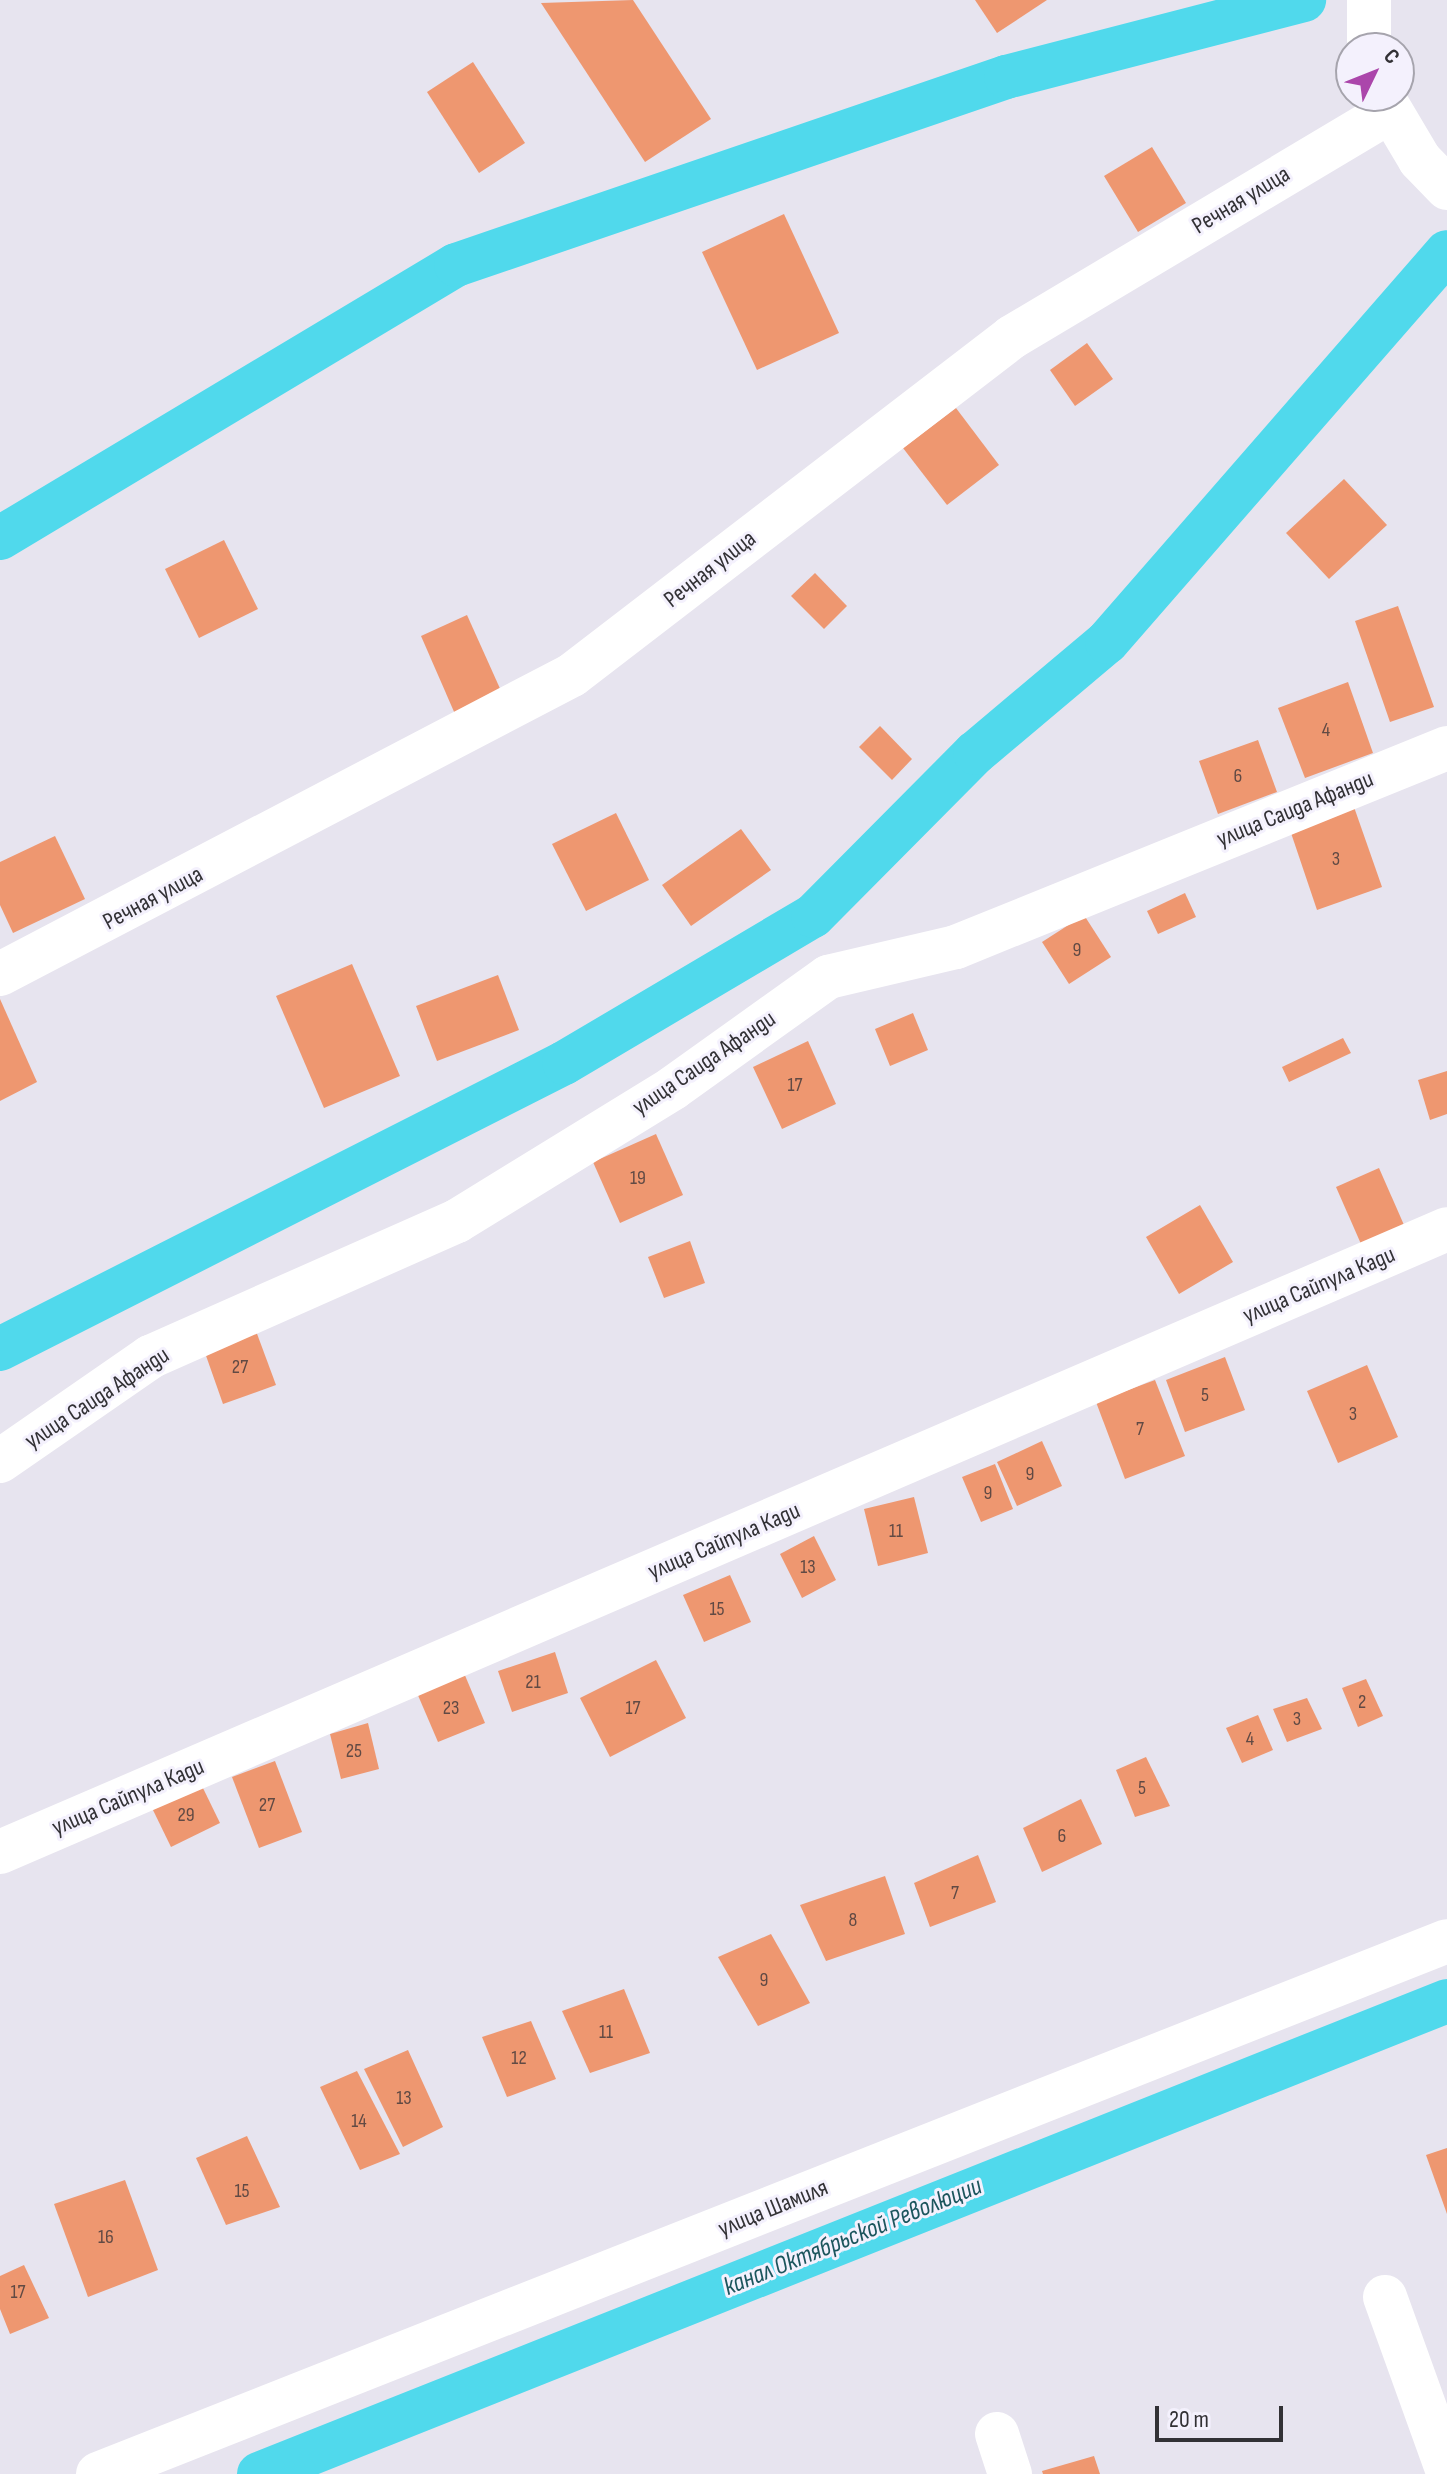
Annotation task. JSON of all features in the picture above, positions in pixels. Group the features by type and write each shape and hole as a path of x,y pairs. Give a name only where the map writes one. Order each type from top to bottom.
{"street":[{"path":"1369,0 1369,32"},
{"name":"Речная улица","path":"0,974 572,675 1012,337 1372,112"},
{"path":"1391,112 1447,188"},
{"name":"улица Саида Афанди","path":"0,1461 150,1357 457,1221 673,1088 828,977 956,947 1447,748"},
{"name":"улица Сайпула Кади","path":"0,1852 1447,1229"},
{"name":"улица Шамиля","path":"98,2474 1447,1941"},
{"path":"1385,2297 1447,2469"}],"building":[{"path":"633,0 711,119 645,162 541,3"},
{"path":"975,0 1047,0 997,33"},
{"path":"473,62 525,143 479,173 427,92"},
{"path":"1152,147 1186,203 1138,232 1104,176"},
{"path":"784,214 839,333 757,370 702,252"},
{"path":"1087,343 1113,379 1075,406 1050,370"},
{"path":"956,408 999,465 947,505 903,448"},
{"path":"1344,479 1387,525 1329,579 1286,533"},
{"path":"224,540 258,609 199,638 165,569"},
{"path":"815,573 847,606 824,629 791,596"},
{"path":"1398,606 1434,707 1390,722 1355,621"},
{"path":"467,615 502,693 455,714 421,636"},
{"path":"1348,682 1373,753 1305,778 1278,708"},
{"path":"880,726 912,759 892,780 859,747"},
{"path":"1258,740 1277,792 1218,814 1199,761"},
{"path":"1354,807 1382,887 1317,910 1290,830"},
{"path":"616,813 649,880 586,911 552,844"},
{"path":"741,829 771,870 691,926 662,885"},
{"path":"55,836 85,899 13,933 0,905 0,862"},
{"path":"1185,893 1196,917 1158,934 1147,911"},
{"path":"1084,915 1111,957 1069,984 1042,942"},
{"path":"352,964 400,1076 324,1108 276,996"},
{"path":"498,975 519,1030 437,1061 416,1006"},
{"path":"0,999 37,1082 0,1101"},
{"path":"913,1013 928,1050 890,1066 875,1029"},
{"path":"1343,1038 1351,1053 1289,1082 1282,1067"},
{"path":"808,1041 836,1104 782,1129 753,1067"},
{"path":"1447,1071 1447,1114 1430,1120 1418,1080"},
{"path":"656,1134 683,1195 620,1223 593,1162"},
{"path":"1379,1168 1404,1225 1361,1244 1336,1187"},
{"path":"1200,1205 1233,1262 1179,1294 1146,1237"},
{"path":"690,1241 705,1283 664,1298 648,1257"},
{"path":"256,1331 276,1385 223,1404 204,1350"},
{"path":"1225,1357 1245,1410 1185,1432 1166,1380"},
{"path":"1367,1365 1398,1437 1338,1463 1307,1391"},
{"path":"1155,1380 1185,1456 1125,1479 1096,1402"},
{"path":"1042,1441 1062,1486 1017,1506 997,1462"},
{"path":"995,1464 1013,1509 981,1522 962,1477"},
{"path":"914,1497 928,1553 878,1566 864,1509"},
{"path":"814,1536 836,1580 802,1598 780,1554"},
{"path":"730,1575 751,1622 704,1642 683,1595"},
{"path":"555,1652 568,1693 512,1712 498,1671"},
{"path":"656,1660 686,1718 610,1757 580,1698"},
{"path":"464,1673 485,1723 438,1742 417,1693"},
{"path":"1366,1679 1383,1716 1358,1727 1342,1688"},
{"path":"1307,1698 1322,1729 1287,1742 1273,1709"},
{"path":"1258,1715 1273,1750 1242,1763 1226,1728"},
{"path":"368,1723 379,1769 341,1779 330,1734"},
{"path":"1146,1757 1170,1806 1135,1817 1116,1770"},
{"path":"275,1761 302,1832 259,1848 232,1777"},
{"path":"201,1784 220,1823 171,1847 152,1808"},
{"path":"1081,1799 1102,1844 1042,1872 1023,1828"},
{"path":"978,1855 996,1902 930,1927 914,1883"},
{"path":"885,1876 905,1934 826,1961 800,1905"},
{"path":"771,1934 810,2003 758,2026 718,1957"},
{"path":"624,1989 650,2053 590,2073 562,2011"},
{"path":"531,2021 556,2079 507,2097 482,2037"},
{"path":"408,2050 443,2127 403,2147 364,2069"},
{"path":"357,2071 400,2154 360,2170 320,2087"},
{"path":"247,2136 280,2207 226,2225 196,2158"},
{"path":"1447,2148 1447,2214 1426,2155"},
{"path":"125,2180 158,2270 88,2297 54,2204"},
{"path":"24,2265 49,2318 10,2334 0,2309 0,2276"},
{"path":"1094,2456 1100,2474 1043,2474 1042,2471"}],"waterway":[{"path":"0,538 456,265 1006,77 1304,0"},
{"path":"0,1349 564,1063 813,916 975,753 1107,642 1447,252"},
{"name":"канал Октябрьской Революции","path":"259,2474 1447,2001"}]}
